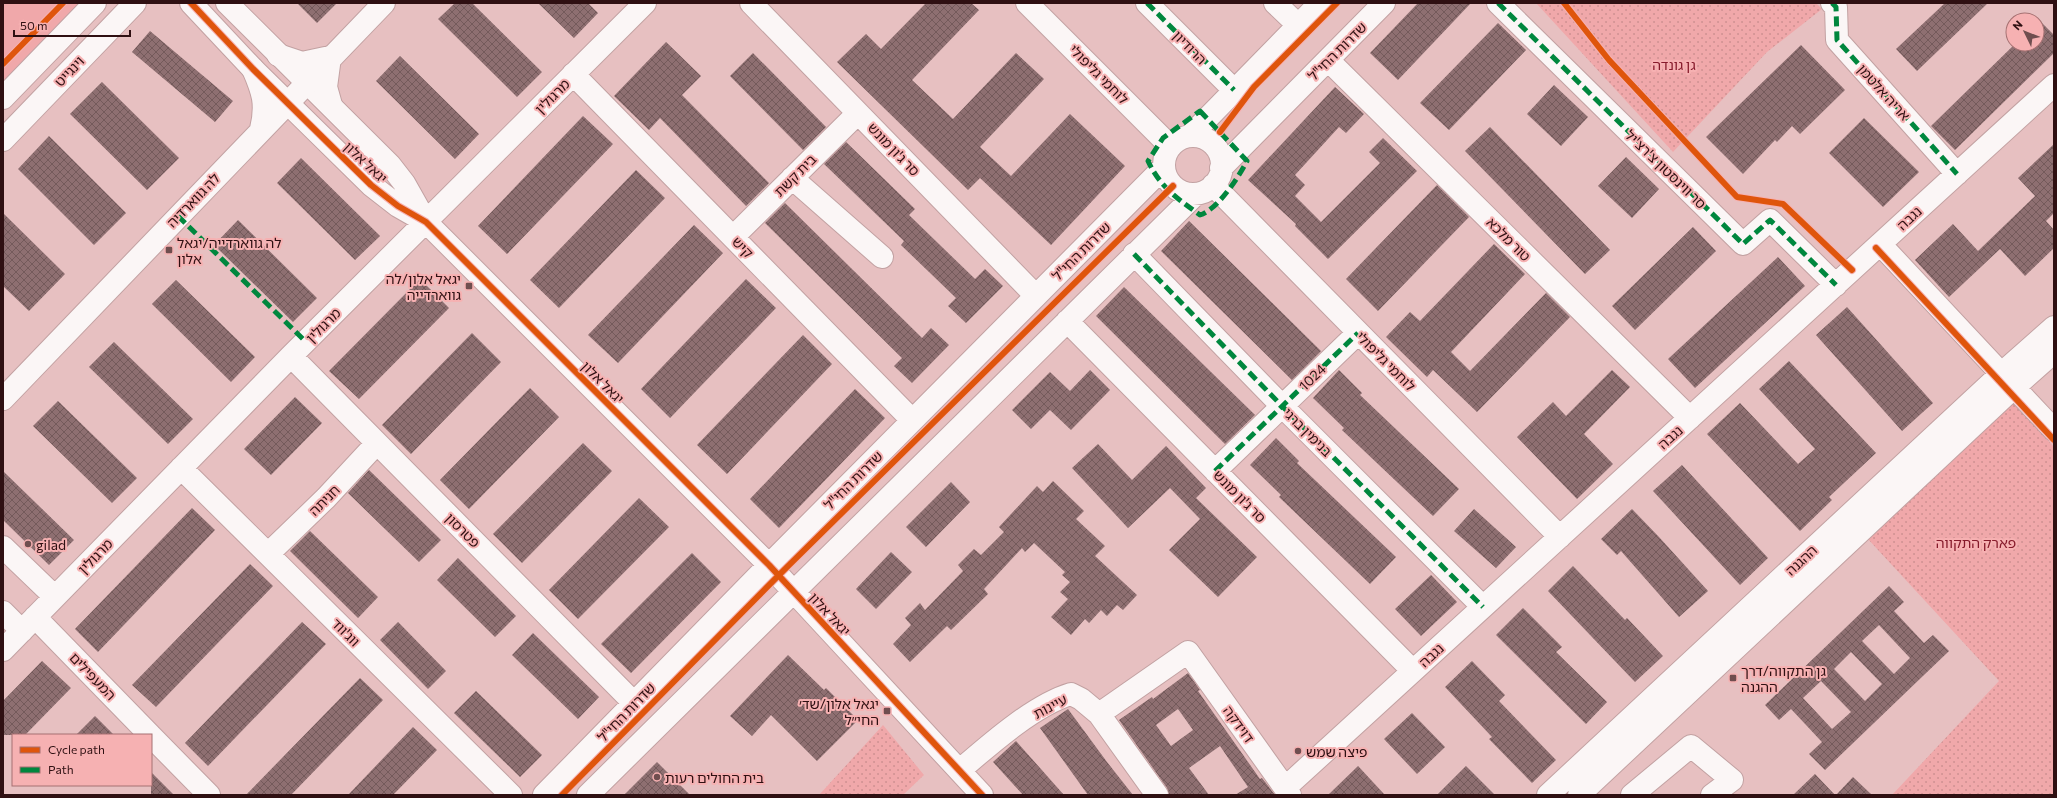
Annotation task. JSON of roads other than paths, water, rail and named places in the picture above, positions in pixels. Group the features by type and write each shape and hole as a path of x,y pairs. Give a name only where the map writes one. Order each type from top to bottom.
{"street":[{"name":"וינגייט","path":"3,98 95,3"},
{"name":"וינגייט","path":"3,140 135,3"},
{"name":"יגאל אלון","path":"191,3 253,68 371,185 398,206 426,222 768,565 982,795"},
{"name":"יגאל אלון","path":"227,3 278,55 331,105 394,171 416,201 426,222"},
{"name":"לה גווארדיה","path":"3,399 307,81 384,3"},
{"name":"מרגולין","path":"3,650 291,356 645,3"},
{"name":"סר ג'ון מונש","path":"751,3 1036,296"},
{"name":"לוחמי גליפולי","path":"1027,3 1170,146"},
{"name":"הרודיון","path":"1147,3 1234,90"},
{"path":"1275,3 1298,25"},
{"path":"1191,135 1320,3"},
{"name":"שדרות החי\"ל","path":"588,795 1134,254 1210,182 1384,3"},
{"name":"סר ווינסטון צ'רצ'יל","path":"1498,3 1743,244 1770,220 1836,285"},
{"name":"אריה אלטמן","path":"1832,3 1836,7 1837,40 1957,174"},
{"path":"278,55 302,62 330,58 326,87 331,105"},
{"name":"טור מלכא","path":"1328,60 1690,418"},
{"path":"253,68 264,99 265,111 261,129"},
{"name":"קיש","path":"573,74 912,420"},
{"name":"נגבה","path":"1288,792 1483,607 2054,85"},
{"name":"בית קשת","path":"733,237 858,113"},
{"path":"1191,135 1205,138 1211,142 1218,150 1221,159 1210,182 1184,192 1173,186 1168,181 1163,168 1165,154 1170,146 1181,138 1191,135"},
{"name":"שדרות החי\"ל","path":"544,795 768,565 1163,168"},
{"path":"792,178 882,257"},
{"name":"לוחמי גליפולי","path":"1210,182 1560,537"},
{"path":"1880,244 2054,430"},
{"name":"בנימין ברגי","path":"1134,254 1282,406 1483,607"},
{"name":"סר ג'ון מונש","path":"1067,321 1413,672"},
{"name":"ההגנה","path":"1579,795 2008,380 2054,327"},
{"name":"1024","path":"1215,471 1358,333"},
{"name":"ההגנה","path":"1548,795 2008,380 2054,352"},
{"name":"פטרסון","path":"291,356 634,703"},
{"name":"חניתה","path":"268,554 326,498 377,443"},
{"name":"ווג'ווד","path":"181,468 511,795"},
{"path":"3,547 55,597"},
{"name":"המעפילים","path":"3,612 29,624 150,734"},
{"name":"דוידקה","path":"1099,714 1188,652 1288,792"},
{"name":"עיינות","path":"960,770 998,738 1048,704 1061,697 1071,694 1081,699 1099,714 1157,795"},
{"name":"המעפילים","path":"152,736 209,795"},
{"path":"1632,795 1691,746 1732,780 1712,795"}],"place":[{"name":"לה גווארדייה/יגאל אלון","path":"169,250"},
{"name":"יגאל אלון/לה גווארדייה","path":"469,286"},
{"name":"gilad","path":"28,544"},
{"name":"גן התקווה/דרך ההגנה","path":"1733,678"},
{"name":"יגאל אלון/שד׳ החי״ל","path":"887,711"},
{"name":"פיצה שמש","path":"1298,751"},
{"name":"בית החולים רעות","path":"657,777"}],"park label":[{"name":"גן גונדה","path":"1674,64"},
{"name":"פארק התקווה","path":"1976,542"}]}
